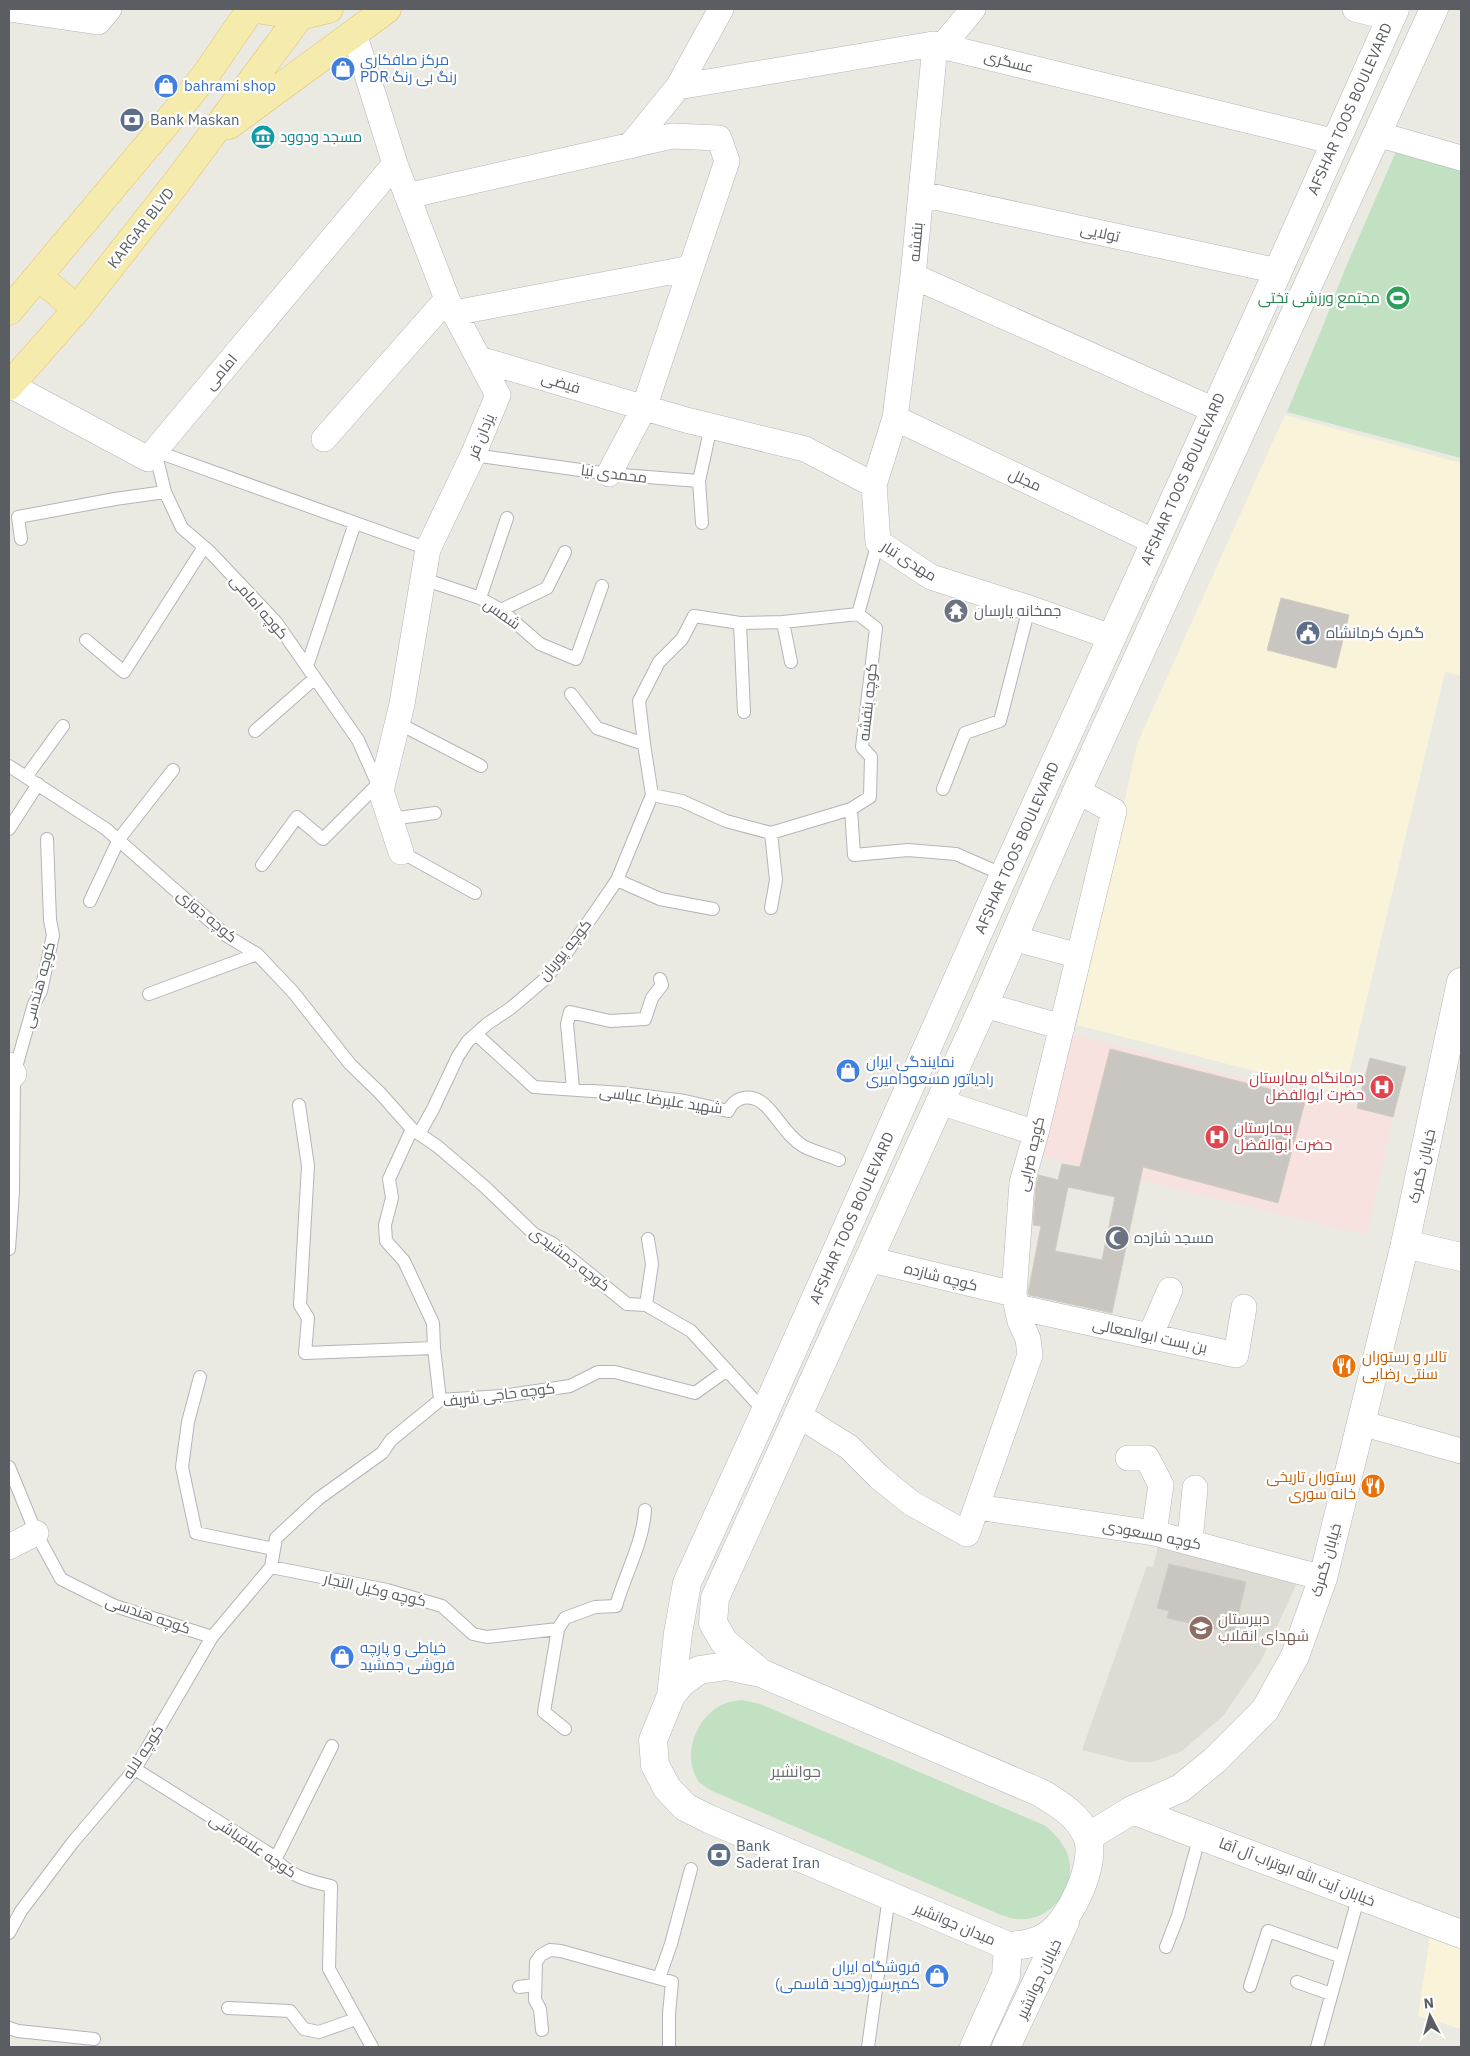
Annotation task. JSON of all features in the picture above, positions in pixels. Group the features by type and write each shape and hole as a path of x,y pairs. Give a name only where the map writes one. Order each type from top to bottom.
{"main road":[{"path":"9,311 190,94 252,9"},
{"path":"256,9 302,12 329,9"},
{"path":"210,139 387,9"},
{"name":"AFSHAR TOOS BOULEVARD","path":"761,1673 724,1642 713,1622 715,1598 984,1004 1077,791 1434,9"},
{"name":"KARGAR BLVD","path":"10,386 77,309 210,139 302,12"},
{"name":"AFSHAR TOOS BOULEVARD","path":"671,1696 678,1633 687,1583 1393,13"},
{"path":"39,277 77,309"},
{"name":"خیابان گمرک","path":"1088,1837 1132,1810 1181,1788 1215,1760 1265,1710 1295,1656 1323,1578 1454,1052 1461,982"},
{"path":"1405,1244 1461,1257"},
{"name":"میدان جوانشیر","path":"727,1666 761,1673 1041,1792 1072,1812 1088,1837 1088,1861 1082,1885 1071,1910 1049,1935 1030,1944 1008,1946 709,1819 685,1807 667,1788 655,1765 653,1740 671,1696 680,1684 699,1670 727,1666"},
{"name":"خیابان آیت الله ابوتراب آل آقا","path":"1132,1810 1461,1934"},
{"name":"خیابان جوانشیر","path":"1006,2047 1071,1910"},
{"name":"خیابان جوانشیر","path":"974,2047 1006,1976 1008,1946"}],"street":[{"path":"9,9 98,22 109,9"},
{"path":"630,146 678,87 722,9"},
{"name":"بنفشه","path":"874,485 895,418 913,276 934,56 973,9"},
{"path":"1355,9 1393,13"},
{"name":"یزدان فر","path":"354,33 395,164 450,306 498,395 473,455 428,549 398,723 380,788"},
{"name":"عسگری","path":"678,87 933,44 1336,142"},
{"path":"1377,134 1461,158"},
{"path":"407,196 672,136 719,138 727,162 644,408 609,474"},
{"name":"امامی","path":"155,451 395,164"},
{"name":"تولایی","path":"921,194 1278,271"},
{"path":"324,439 450,306 691,268"},
{"path":"913,276 1214,410"},
{"name":"فیضی","path":"478,359 644,408"},
{"path":"10,386 148,459 155,451"},
{"path":"644,408 805,449 874,485"},
{"name":"مجلل","path":"895,418 1155,542"},
{"name":"مهدی تبار","path":"874,485 878,542 931,577 1029,608 1111,637"},
{"path":"380,788 401,852"},
{"name":"کوچه ضرابی","path":"798,1415 849,1447 879,1477 911,1503 968,1534 1030,1355 1028,1339 1020,1321 1016,1300 1022,1183 1036,1133 1114,811 1077,791"},
{"path":"1013,938 1079,956"},
{"path":"984,1004 1062,1027"},
{"path":"940,1102 1036,1133"},
{"name":"کوچه شازده","path":"868,1259 1016,1300"},
{"path":"1150,1336 1170,1290"},
{"name":"بن بست ابوالمعالی","path":"1016,1300 1150,1336 1236,1355 1244,1307"},
{"path":"1361,1423 1461,1451"},
{"path":"1128,1458 1148,1458 1160,1485 1154,1533"},
{"path":"1190,1541 1195,1488"},
{"name":"کوچه مسعودی","path":"977,1507 1154,1533 1190,1541 1323,1578"},
{"path":"9,1546 36,1533"}],"lane":[{"path":"702,523 699,482 711,426"},
{"name":"کوچه امامی","path":"155,451 165,492 182,528 204,547 276,622 358,740 380,788"},
{"path":"155,451 428,549"},
{"name":"محمدی نیا","path":"473,455 609,474 699,482"},
{"path":"21,539 18,517 165,492"},
{"path":"480,598 507,518"},
{"path":"307,666 355,523"},
{"path":"878,542 858,614 783,622 740,623 694,616 682,639 658,662 639,701 652,795 682,801 726,821 771,833 850,809 854,855 908,850 956,854 1004,876"},
{"path":"86,640 124,672 204,547"},
{"path":"501,610 547,588 565,552"},
{"name":"شمس","path":"423,579 480,598 501,610 540,644 576,659 602,586"},
{"path":"943,789 965,733 1000,721 1029,608"},
{"name":"کوچه بنفشه","path":"850,809 870,797 871,757 862,747 876,628 858,614"},
{"path":"783,622 791,662"},
{"path":"740,623 744,712"},
{"path":"255,731 315,678"},
{"path":"571,694 597,728 644,744"},
{"path":"398,723 481,766"},
{"path":"26,777 63,726"},
{"name":"کوچه جوزی","path":"9,766 106,828 227,936 257,954 293,992 350,1064 380,1093"},
{"path":"90,902 118,840 173,770"},
{"path":"9,828 38,784"},
{"path":"262,865 297,817 323,839 380,788"},
{"name":"کوچه پوریان","path":"440,1400 433,1323 404,1261 386,1241 385,1225 392,1198 389,1179 415,1132 438,1100 458,1056 476,1034 545,979 567,952 617,880 652,795"},
{"path":"391,819 435,813"},
{"path":"771,833 776,880 771,908"},
{"name":"کوچه هندسی","path":"9,1249 13,1191 10,1073 40,992 53,935 50,920 47,839"},
{"path":"401,852 475,893"},
{"path":"617,880 660,899 713,909"},
{"path":"149,994 257,954"},
{"path":"573,1088 567,1024 570,1012 610,1021 645,1019 652,998 662,985 660,979"},
{"name":"شهید علیرضا عباسی","path":"476,1034 534,1087 573,1088 685,1101 728,1111 732,1103 741,1098 752,1098 765,1105 782,1128 803,1146 839,1160"},
{"name":"کوچه جمشیدی","path":"380,1093 415,1132 437,1146 485,1187 534,1234 552,1243 627,1304 646,1305 691,1331 765,1412"},
{"path":"299,1105 308,1166 300,1305 308,1318 305,1353 434,1348"},
{"path":"646,1305 652,1264 648,1239"},
{"name":"کوچه حاجی شریف","path":"271,1567 276,1538 318,1499 382,1453 391,1440 440,1400 502,1396 570,1386 598,1372 615,1372 695,1393 727,1370"},
{"path":"200,1377 188,1422 182,1467 196,1533 274,1549"},
{"name":"کوچه هندسی","path":"9,1467 36,1533 61,1579 115,1606 212,1637"},
{"path":"565,1729 544,1712 558,1629 565,1618 595,1607 616,1606 623,1582 636,1552 645,1510"},
{"name":"کوچه وکیل التجار","path":"271,1567 387,1590 442,1606 473,1634 488,1637 558,1629"},
{"name":"کوچه لاله","path":"9,1934 21,1911 73,1842 135,1769 212,1637 271,1567"},
{"path":"275,1860 332,1746"},
{"name":"کوچه علافباشی","path":"135,1769 270,1854 281,1867 304,1880 331,1886 329,1969 372,2047"},
{"path":"1166,1947 1178,1916 1200,1835"},
{"path":"659,1978 671,1944 691,1868"},
{"path":"868,2047 889,1896"},
{"path":"1317,2047 1359,1896"},
{"path":"1250,1986 1268,1931 1342,1957"},
{"path":"542,2030 540,2009 535,2000 536,1962 541,1955 550,1950 562,1950 672,1982 669,2014 669,2047"},
{"path":"1297,1982 1331,1994"},
{"path":"519,1987 534,1985"},
{"path":"228,2008 290,2011 304,2029 319,2032 356,2019"},
{"path":"9,2028 18,2031 94,2039"}],"shaded area":[{"path":"1285,415 1461,463 1461,676 1445,672 1344,1094 1077,1025 1137,744"},
{"name":"بیمارستان حضرت ابوالفضل","path":"1069,1033 1393,1117 1367,1235 1041,1156"},
{"name":"دبیرستان شهدای انقلاب","path":"1158,1546 1298,1581 1261,1661 1223,1716 1182,1751 1153,1762 1130,1762 1082,1750 1147,1566 1153,1567"},
{"path":"1430,1936 1461,1943 1461,2029 1418,2016"}],"green space":[{"name":"مجتمع ورزشی تختی","path":"1398,147 1461,166 1461,458 1287,412 1345,269"},
{"path":"742,1700 760,1704 1046,1826 1062,1843 1069,1859 1070,1876 1062,1896 1047,1911 1038,1916 1027,1919 1010,1918 712,1791 699,1782 694,1771 691,1760 694,1736 707,1716 716,1708 728,1702"}],"building":[{"name":"گمرک کرمانشاه","path":"1281,598 1349,615 1336,668 1267,650"},
{"path":"1110,1049 1306,1098 1278,1203 1143,1167 1112,1313 1029,1295 1028,1293 1041,1226 1033,1225 1036,1185 1039,1175 1058,1180 1062,1164 1080,1167","holes":["1068,1187 1115,1197 1102,1260 1055,1251"]},
{"name":"درمانگاه بیمارستان حضرت ابوالفضل","path":"1370,1058 1406,1067 1393,1117 1357,1108"},
{"path":"1169,1564 1246,1582 1234,1633 1167,1618 1169,1611 1157,1608"}],"place":[{"name":"مرکز صافکاری PDR رنگ بی رنگ","path":"343,69"},
{"name":"bahrami shop","path":"166,86"},
{"name":"Bank Maskan","path":"132,120"},
{"name":"مسجد ودوود","path":"263,137"},
{"name":"مجتمع ورزشی تختی","path":"1398,298"},
{"name":"جمخانه یارسان","path":"956,611"},
{"name":"گمرک کرمانشاه","path":"1308,633"},
{"name":"نمایندگی ایران رادیاتور مسعودامیری","path":"848,1071"},
{"name":"درمانگاه بیمارستان حضرت ابوالفضل","path":"1382,1087"},
{"name":"بیمارستان حضرت ابوالفضل","path":"1217,1137"},
{"name":"مسجد شازده","path":"1117,1238"},
{"name":"تالار و رستوران سنتی رضایی","path":"1344,1366"},
{"name":"رستوران تاریخی خانه سوری","path":"1373,1486"},
{"name":"دبیرستان شهدای انقلاب","path":"1201,1628"},
{"name":"خیاطی ‌‌و‌ پارچه فروشی جمشید","path":"342,1657"},
{"name":"Bank Saderat Iran","path":"719,1855"},
{"name":"فروشگاه ایران کمپرسور(وحید قاسمی)","path":"937,1976"}],"district":[{"name":"جوانشیر","path":"796,1771"}]}
